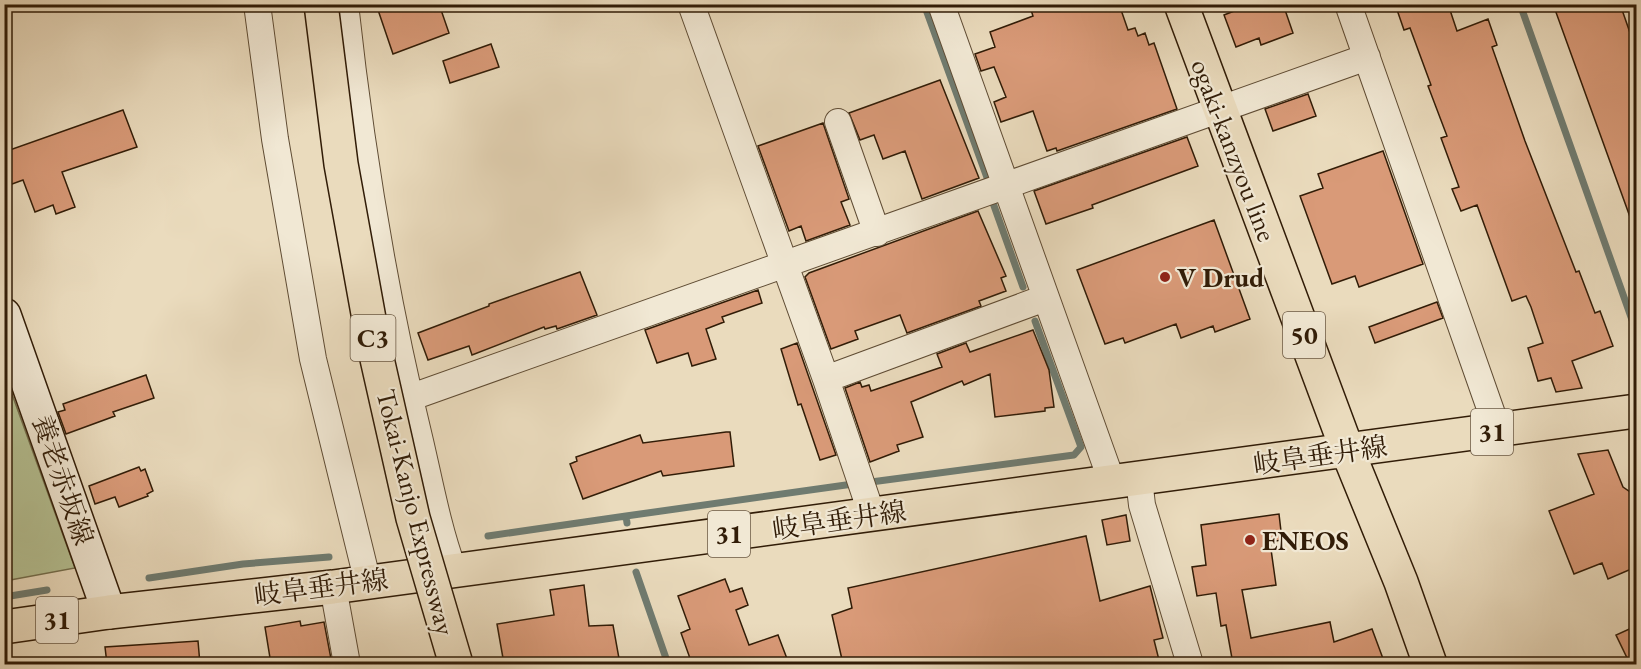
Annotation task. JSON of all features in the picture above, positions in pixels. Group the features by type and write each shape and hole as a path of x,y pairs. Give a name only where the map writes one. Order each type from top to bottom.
{"main road":[{"name":"Tokai-Kanjo Expressway","path":"321,4 341,164 374,341 413,518 456,664"},
{"name":"ogaki-kanzyou line","path":"1181,4 1348,452 1401,582 1430,664"},
{"name":"養老赤坂線","path":"4,315 109,612"},
{"name":"岐阜垂井線","path":"4,627 109,612 333,587 453,569 1348,452 1636,411"}],"street":[{"path":"257,4 275,140 313,359 368,582"},
{"path":"345,4 362,138 382,261 409,398 453,569"},
{"path":"691,4 786,266 872,515"},
{"path":"941,4 1044,298 1125,481 1142,505 1190,664"},
{"path":"1348,4 1498,431"},
{"path":"409,398 786,266 1367,57"},
{"path":"838,122 877,233"},
{"path":"826,379 1044,298"},
{"path":"333,587 347,664"}],"green space":[{"path":"4,372 75,568 5,581 4,581"}],"building":[{"path":"376,4 439,4 449,33 393,54"},
{"path":"1029,4 1119,4 1128,30 1135,28 1138,36 1145,33 1149,45 1154,43 1177,109 1057,151 1056,148 1047,151 1033,111 1001,122 994,102 1006,97 994,67 981,71 975,54 995,47 990,32 1033,16"},
{"path":"1252,4 1283,4 1293,33 1261,45 1259,38 1236,47 1224,15"},
{"path":"1395,4 1448,4 1457,31 1488,19 1497,45 1492,47 1525,141 1576,272 1579,271 1595,313 1600,311 1613,346 1572,361 1582,388 1556,392 1551,378 1538,381 1528,348 1543,343 1531,307 1526,296 1512,301 1477,205 1461,211 1452,189 1459,187 1441,138 1447,136 1428,86 1431,85 1410,28 1404,30"},
{"path":"1553,4 1620,4 1636,50 1636,228 1634,228"},
{"path":"491,44 499,67 450,83 443,61"},
{"path":"940,80 979,178 922,199 905,151 883,159 874,135 860,140 849,113"},
{"path":"1308,94 1316,116 1273,131 1265,109"},
{"path":"123,110 137,147 62,172 75,207 56,214 53,205 35,212 23,180 4,187 4,152"},
{"path":"823,123 849,199 841,202 850,225 806,241 801,226 789,231 758,146"},
{"path":"1187,137 1198,166 1092,205 1093,208 1046,224 1034,191"},
{"path":"1383,151 1423,264 1359,287 1355,276 1332,284 1300,196 1323,188 1318,174"},
{"path":"978,211 1006,276 1001,278 1006,291 979,301 981,306 907,333 900,315 855,331 858,339 831,349 805,277 809,273"},
{"path":"1214,220 1250,319 1215,332 1213,326 1181,338 1176,324 1125,343 1123,338 1105,344 1077,270"},
{"path":"580,272 597,315 557,329 556,326 545,329 544,327 472,355 469,346 428,360 418,333 489,306 489,304"},
{"path":"758,290 762,303 722,317 724,322 706,329 716,359 692,366 688,353 657,363 645,330"},
{"path":"1437,302 1443,318 1375,343 1369,327"},
{"path":"1033,330 1049,370 1054,407 1045,408 1045,411 995,417 990,374 964,385 962,381 911,402 923,437 897,445 899,451 870,462 845,388 860,382 862,387 869,385 871,391 942,367 937,354 966,343 970,352"},
{"path":"797,343 836,455 820,460 801,404 798,405 781,349"},
{"path":"146,375 154,398 113,412 115,416 66,434 58,412 65,410 63,404"},
{"path":"730,432 734,466 663,476 661,471 583,499 570,464 577,461 576,457 640,435 643,443"},
{"path":"1608,450 1623,487 1636,496 1636,567 1608,579 1602,563 1574,574 1549,511 1594,494 1578,454"},
{"path":"139,467 141,471 145,469 153,491 147,494 148,496 119,507 115,497 95,504 89,486"},
{"path":"1279,514 1282,540 1270,542 1276,585 1242,590 1251,638 1330,622 1334,642 1372,629 1385,664 1233,664 1226,625 1221,626 1216,593 1197,596 1192,567 1206,565 1201,525"},
{"path":"1126,515 1130,541 1107,545 1102,520"},
{"path":"1086,536 1100,601 1150,586 1163,638 1154,640 1160,664 843,664 832,615 852,608 848,588"},
{"path":"725,579 730,592 742,588 748,605 736,610 749,645 778,635 789,664 692,664 681,633 690,629 678,596"},
{"path":"584,585 589,626 613,625 620,664 504,664 497,624 554,615 550,590"},
{"path":"300,621 301,626 324,622 332,664 271,664 265,627"},
{"path":"1636,626 1636,664 1630,664 1616,635"},
{"path":"198,641 200,664 107,664 105,647"}],"waterway":[{"path":"924,4 989,183"},
{"path":"1520,4 1636,331"},
{"path":"993,203 1023,287"},
{"path":"871,482 1074,455 1081,447 1035,321"},
{"path":"626,516 853,484"},
{"path":"488,536 626,516 627,523"},
{"path":"149,578 243,564 329,557"},
{"path":"636,572 668,664"},
{"path":"4,597 47,590"}],"place":[{"name":"V Drud","path":"1165,277"},
{"name":"ENEOS","path":"1250,540"}]}
